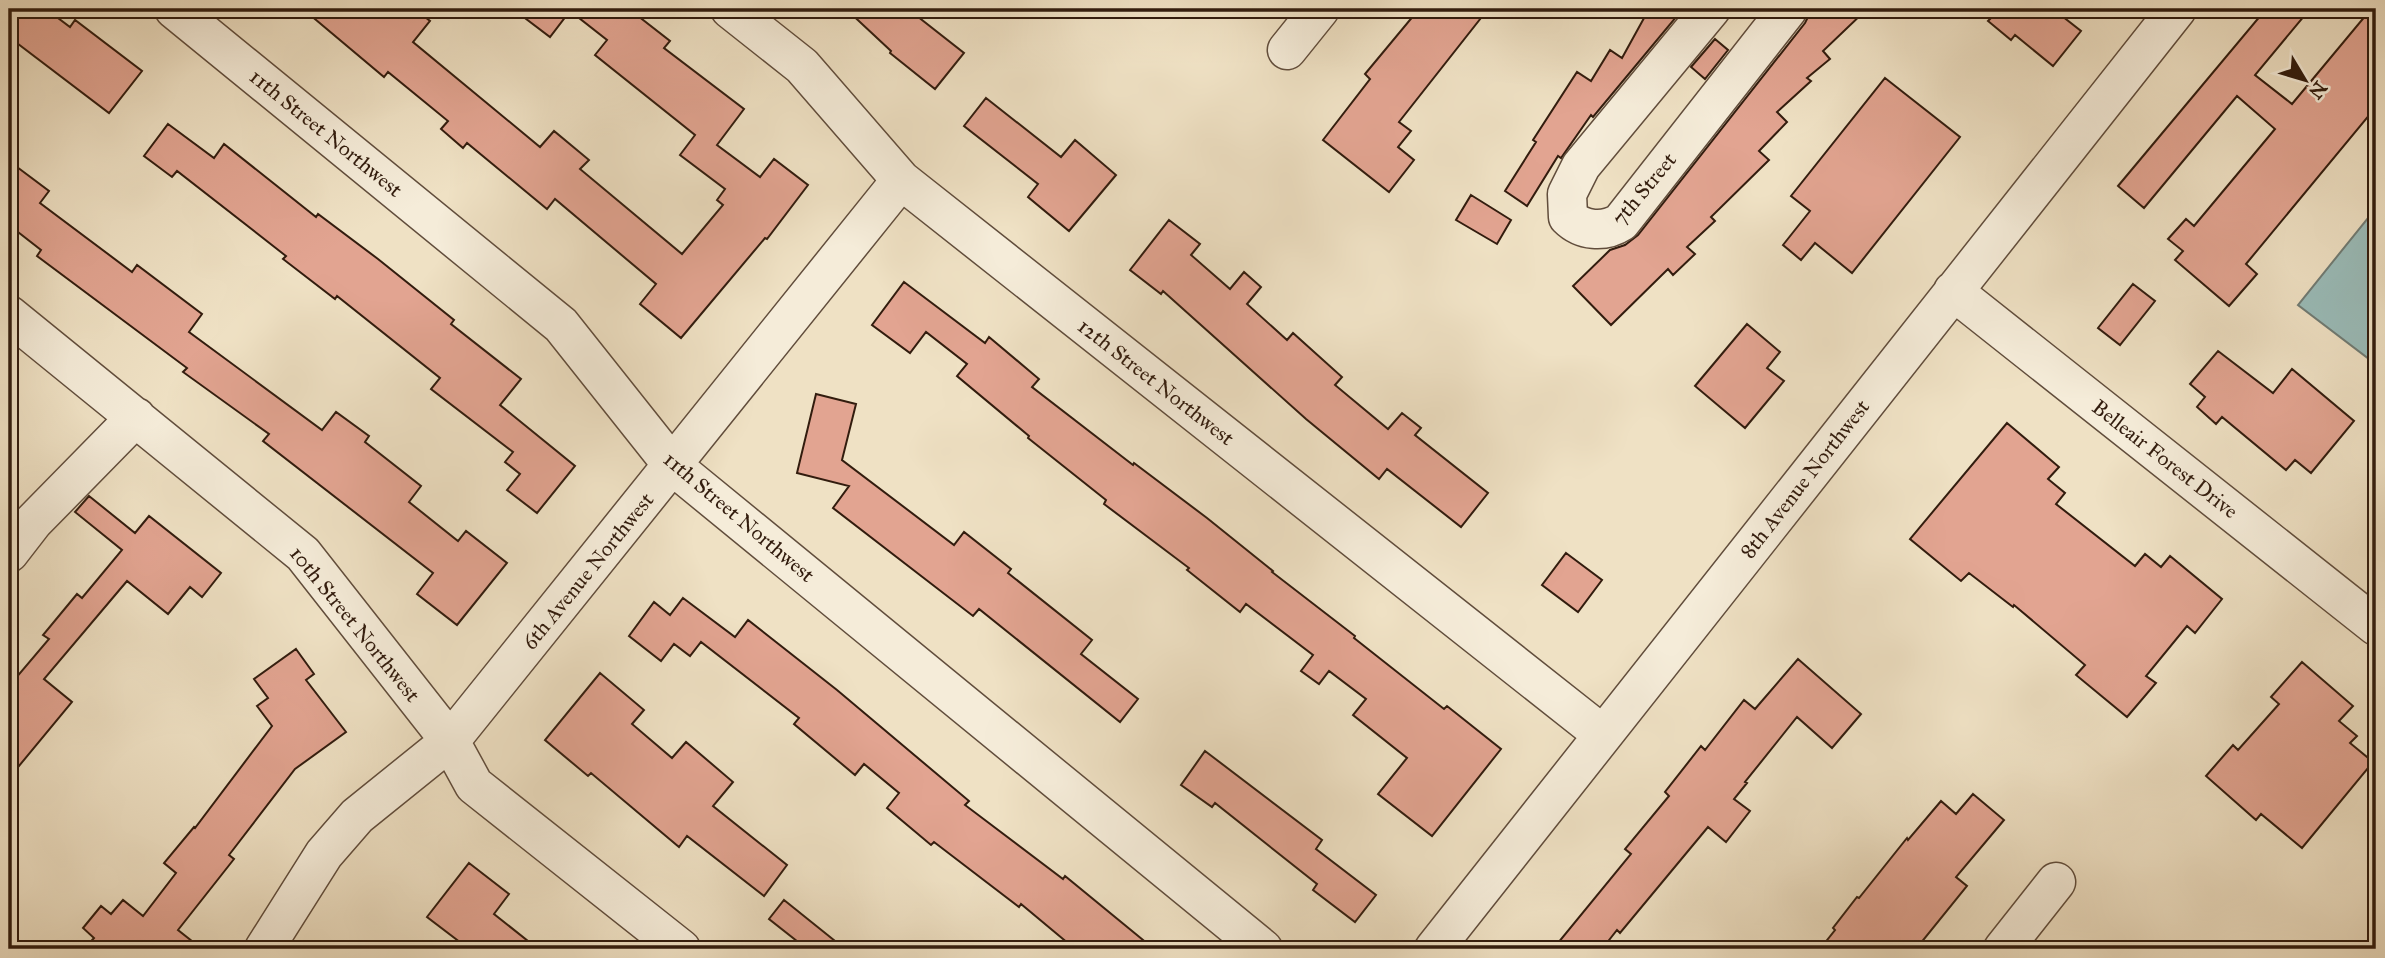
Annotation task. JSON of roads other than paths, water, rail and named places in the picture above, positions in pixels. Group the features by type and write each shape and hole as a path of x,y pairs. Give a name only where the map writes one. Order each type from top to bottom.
{"street":[{"name":"11th Street Northwest","path":"174,9 561,325 673,466 1263,949"},
{"name":"12th Street Northwest","path":"730,9 802,66 901,180 1602,734"},
{"path":"1287,50 1320,9"},
{"name":"7th Street","path":"1711,9 1581,166 1567,194 1568,217 1578,226 1609,230 1621,222 1788,9"},
{"name":"8th Avenue Northwest","path":"1434,949 2177,9"},
{"name":"6th Avenue Northwest","path":"264,949 324,854 357,816 450,741 901,180"},
{"name":"Belleair Forest Drive","path":"1953,291 2376,626"},
{"name":"10th Street Northwest","path":"9,315 303,554 450,741 474,785 681,949"},
{"path":"9,553 33,522 136,417"},
{"path":"2003,949 2056,882"}],"water":[{"path":"2376,208 2376,350 2369,359 2298,305"}]}
